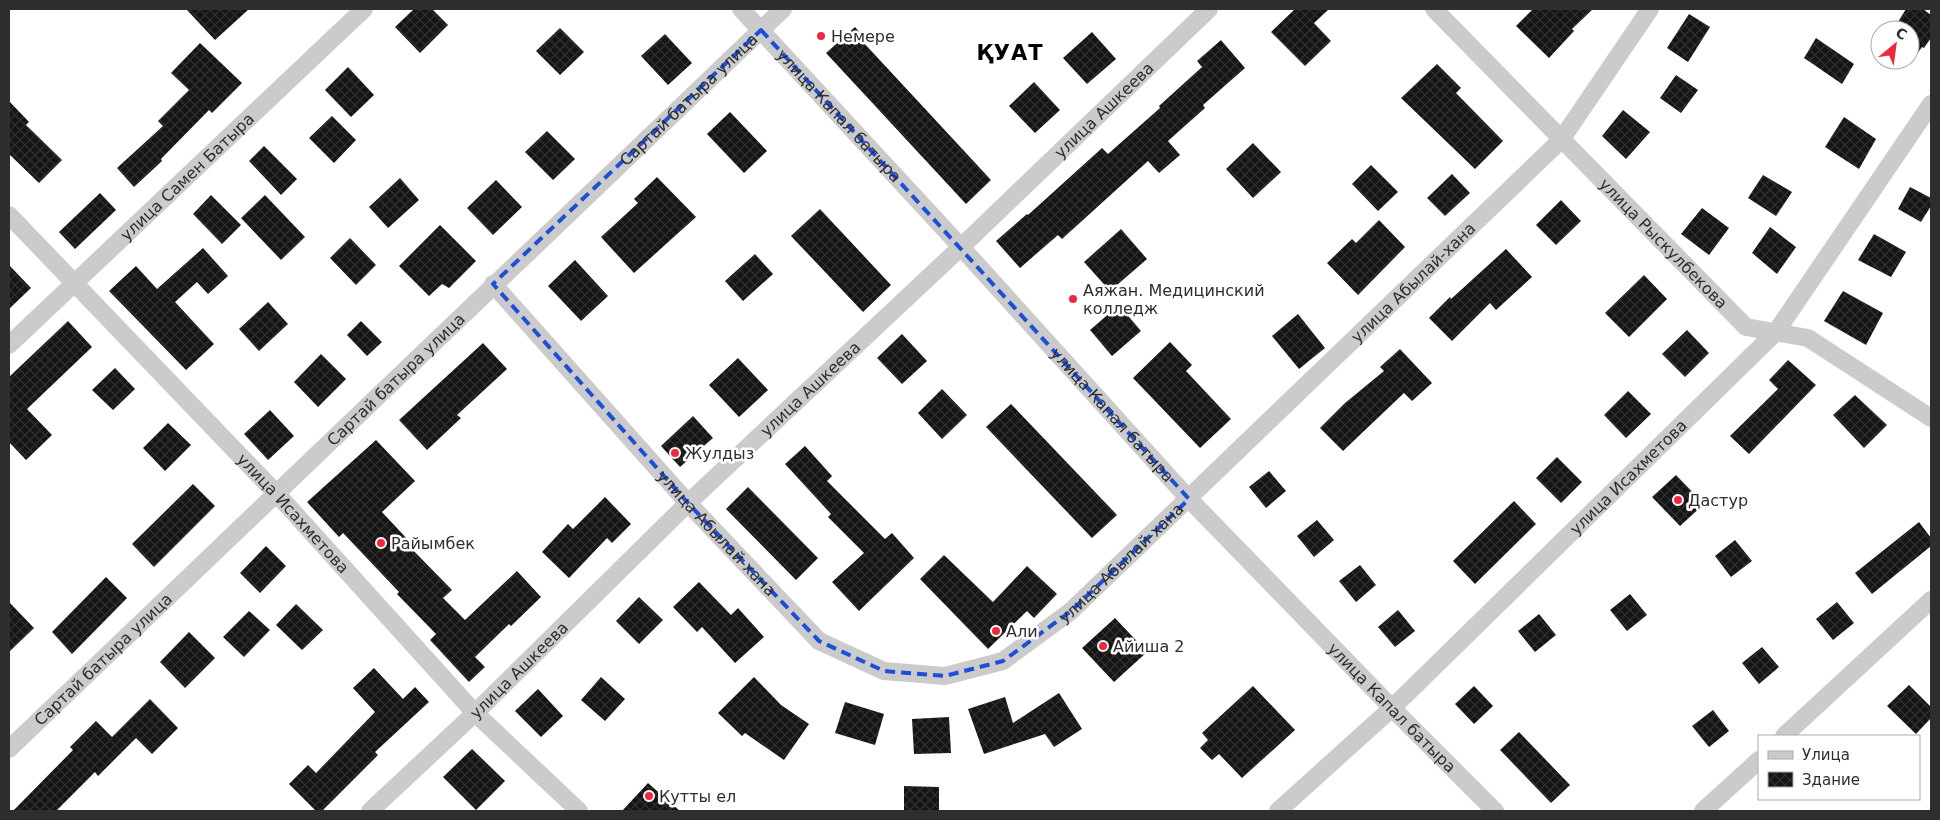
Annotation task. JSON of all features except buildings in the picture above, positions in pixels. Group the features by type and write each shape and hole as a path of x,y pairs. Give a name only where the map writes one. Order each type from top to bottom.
{"street":[{"name":"улица Самен Батыра","path":"9,345 364,9"},
{"name":"улица Капал батыра","path":"741,9 962,247 1189,500 1495,811"},
{"name":"Сартай батыра улица","path":"9,749 277,494 493,284 783,9"},
{"name":"улица Ашкеева","path":"370,811 476,712 688,503 962,247 1209,9"},
{"name":"улица Рыскулбекова","path":"1434,9 1746,327 1808,338 1931,418"},
{"name":"улица Абылай-хана","path":"493,284 688,503 819,641 884,671 945,676 1003,661 1071,612 1561,140 1650,9"},
{"name":"улица Исахметова","path":"1278,811 1392,708 1776,332 1931,104"},
{"name":"улица Исахметова","path":"9,215 277,494 476,712 578,811"},
{"path":"1785,735 1931,600"},
{"path":"1703,811 1758,761"}],"highlighted area":[{"path":"761,30 1189,499 1071,611 1003,661 945,676 884,671 819,641 688,503 493,284"}],"place":[{"name":"Немере","path":"821,36"},
{"name":"Аяжан. Медицинский колледж","path":"1073,299"},
{"name":"Жулдыз","path":"675,453"},
{"name":"Дастур","path":"1678,500"},
{"name":"Райымбек","path":"381,543"},
{"name":"Али","path":"996,631"},
{"name":"Айиша 2","path":"1103,646"},
{"name":"Кутты ел","path":"649,796"}],"district":[{"name":"ҚУАТ","path":"1010,53"}]}
